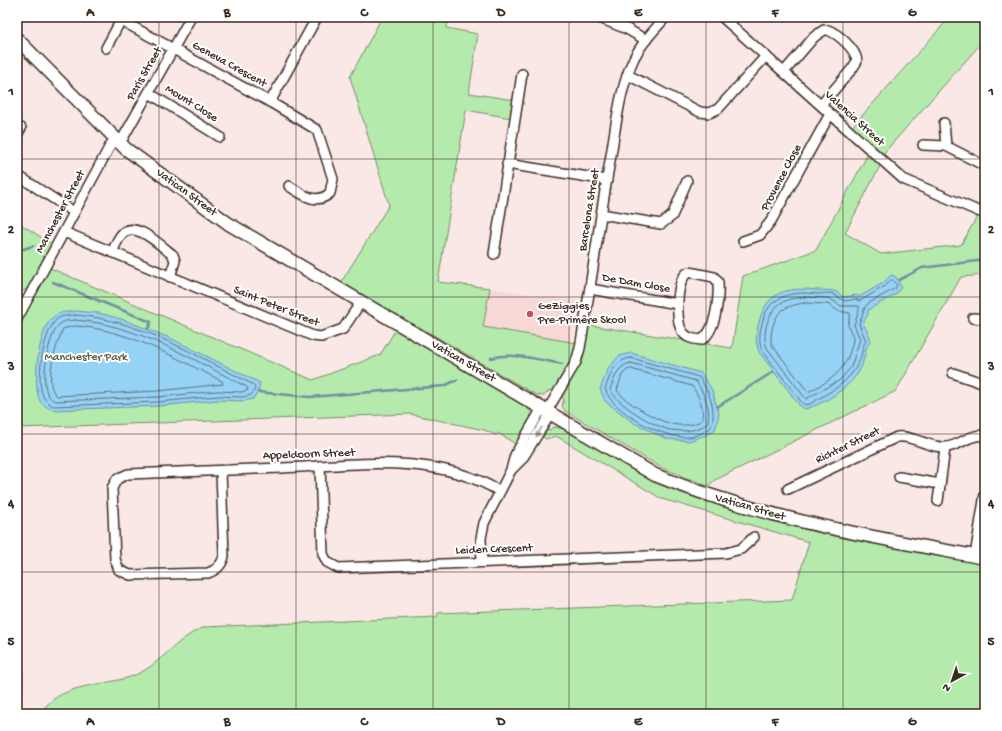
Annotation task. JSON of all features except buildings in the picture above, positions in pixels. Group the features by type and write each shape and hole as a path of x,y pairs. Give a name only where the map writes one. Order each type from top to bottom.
{"street":[{"name":"Paris Street","path":"118,141 123,138 191,17"},
{"name":"Geneva Crescent","path":"118,18 270,102 317,17"},
{"path":"597,17 627,29 646,40"},
{"name":"Barcelona Street","path":"482,562 481,538 484,523 499,491 512,470 522,459 578,357 619,106 635,56 646,40 666,17"},
{"name":"Valencia Street","path":"722,17 903,178 985,214"},
{"path":"106,48 118,18"},
{"path":"784,72 814,37 824,30 832,32 854,52 856,56 855,66 821,105"},
{"name":"Vatican Street","path":"17,39 126,149 229,224 655,475 686,488 807,524 980,557"},
{"path":"628,74 700,112 709,113 718,109 766,56"},
{"path":"494,254 522,74"},
{"name":"Mount Close","path":"149,93 220,137"},
{"path":"270,102 317,130 333,179 330,193 318,199 309,198 289,186"},
{"name":"Provence Close","path":"743,241 760,235 771,222 830,114"},
{"path":"944,123 946,146"},
{"name":"Manchester Street","path":"17,319 21,301 64,232 111,144 118,141"},
{"path":"923,145 946,146 985,166"},
{"path":"507,164 607,180"},
{"path":"17,175 74,212"},
{"path":"601,214 661,224 672,216 687,181"},
{"path":"112,252 124,232 130,229 141,231 173,255 175,260 170,277"},
{"name":"Saint Peter Street","path":"64,232 316,337 345,327 361,302"},
{"name":"De Dam Close","path":"686,273 697,273 714,277 718,282 713,327 705,338 696,339 685,335 678,322 678,304 681,279 686,273"},
{"name":"De Dam Close","path":"590,289 678,304"},
{"path":"973,318 985,319"},
{"path":"953,373 985,384"},
{"path":"938,502 945,448 973,436 985,436"},
{"name":"Richter Street","path":"788,489 897,437 906,437 945,448"},
{"name":"Appeldoorn Street","path":"221,470 224,556 220,565 208,572 130,575 120,570 115,559 112,488 117,479 128,474 221,470 320,466 401,463 473,478 499,491"},
{"name":"Leiden Crescent","path":"320,466 323,554 325,560 330,565 338,568 726,553 741,549 754,537"},
{"path":"899,478 940,484"},
{"path":"980,557 985,494"},
{"path":"17,664 17,688"}],"shaded area":[{"name":"GeZiggies Pre-Primêre Skool","path":"490,288 577,301 571,342 483,327"}],"green space":[{"path":"382,17 451,17 446,28 478,34 469,93 514,100 511,118 466,110 438,282 490,288 483,327 577,343 573,357 553,392 550,390 544,396 536,395 418,326 416,328 340,284 389,205 350,77"},
{"path":"950,17 985,17 985,39 882,155 852,127"},
{"path":"869,152 881,164 845,233 881,254 961,245 978,215 985,218 985,275 961,277 896,391 715,480 708,486 662,468 565,411 562,406 564,399 562,397 583,359 589,325 732,348 743,276 816,250"},
{"path":"17,222 52,244 27,289 18,293"},
{"name":"Manchester Park","path":"50,268 313,380 380,355 396,329 526,406 529,410 530,420 517,445 498,433 496,435 484,430 410,414 17,428 17,330"},
{"path":"554,427 566,429 655,481 694,496 811,531 985,564 985,714 40,714 48,704 68,691 130,677 141,672 150,667 185,638 205,627 437,617 438,613 792,600 809,542 662,499 556,436 546,439 543,437 545,432"}],"water":[{"path":"891,275 896,277 901,287 896,294 868,310 868,315 863,324 869,335 870,342 866,348 858,373 848,385 820,404 805,409 800,406 759,352 756,337 758,326 763,311 768,303 781,293 798,289 831,290 837,292 843,297 857,295 859,297 883,283"},
{"path":"75,311 99,313 124,320 170,338 260,383 258,392 253,399 243,401 218,400 159,406 52,410 40,401 38,393 37,371 40,346 43,334 52,318 60,313"},
{"path":"631,353 701,373 712,390 719,414 715,430 689,441 667,439 634,423 605,401 600,389 609,367 619,356"}],"waterway":[{"path":"17,251 33,246"},
{"path":"899,280 922,268 985,260"},
{"path":"53,282 151,322 148,329"},
{"path":"491,358 500,356 518,356 562,364"},
{"path":"717,407 773,372"},
{"path":"258,392 310,397 444,386 457,380"}],"place":[{"name":"GeZiggies Pre-Primêre Skool","path":"530,314"}]}
